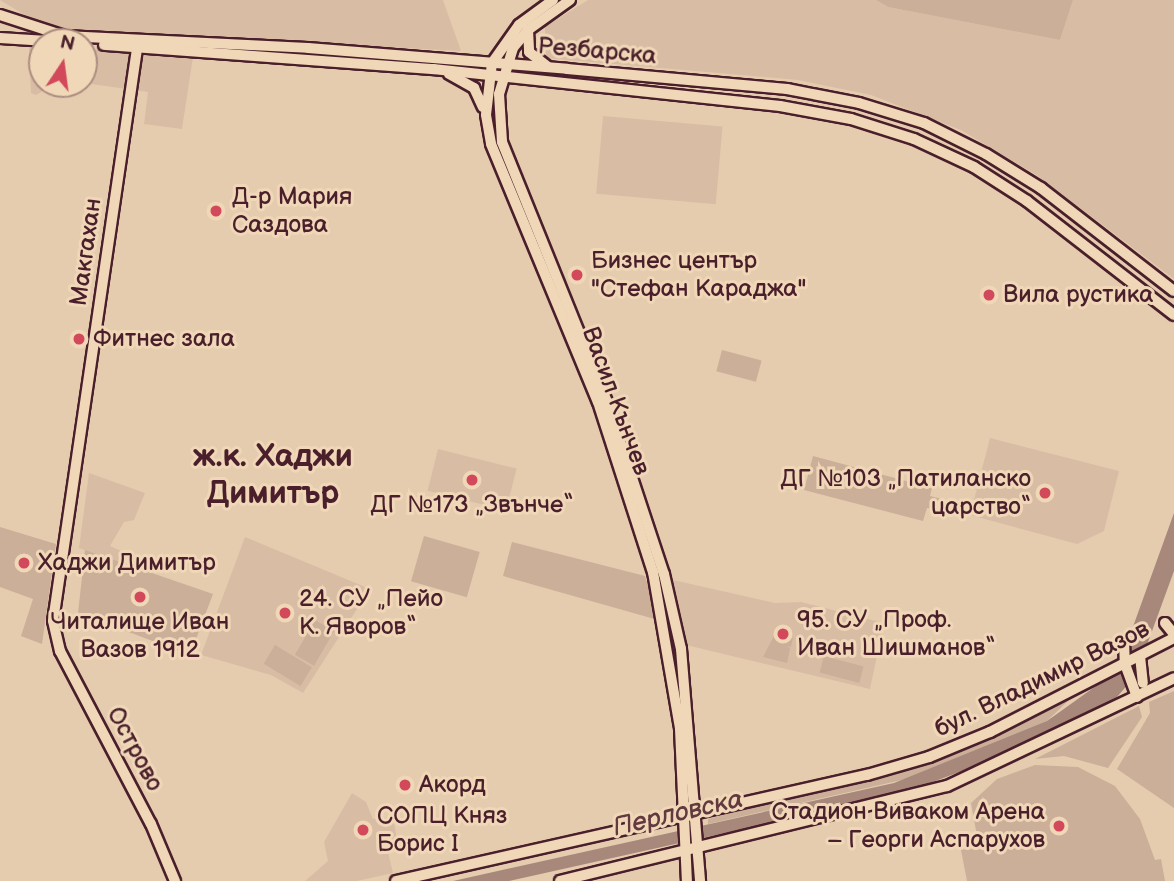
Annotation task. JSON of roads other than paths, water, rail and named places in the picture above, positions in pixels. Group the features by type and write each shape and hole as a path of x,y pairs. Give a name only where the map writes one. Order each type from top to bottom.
{"street":[{"name":"Васил Кънчев","path":"554,0 519,25 492,63 486,116 491,144 598,402 653,572 675,685 687,881"},
{"name":"Васил Кънчев","path":"570,0 528,30 507,64 499,94 502,142 607,402 664,574 681,649 698,817 700,881"},
{"name":"Резбарска","path":"4,17 52,34 489,75 780,106 852,119 914,139 974,167 1027,201 1174,315"},
{"path":"0,30 4,17 28,34"},
{"path":"528,30 529,52 550,67"},
{"path":"0,38 28,40"},
{"name":"Резбарска","path":"98,43 138,43 550,67 787,89 859,103 925,123 986,153 1041,188 1174,291"},
{"name":"Макгахан","path":"55,638 54,614 138,43"},
{"path":"440,70 474,88 486,116"},
{"path":"1165,623 1174,636"},
{"name":"бул. Владимир Вазов","path":"396,881 698,817 929,757 1125,664 1174,636"},
{"name":"Острово","path":"55,638 176,881"},
{"path":"1124,640 1125,664 1137,697"},
{"path":"1140,656 1143,682"},
{"path":"560,881 947,786 1174,678"}],"place":[{"name":"Д-р Мария Саздова","path":"216,211"},
{"name":"Бизнес център \"Стефан Караджа\"","path":"577,275"},
{"name":"Вила рустика","path":"989,295"},
{"name":"Фитнес зала","path":"79,339"},
{"name":"ДГ №173 „Звънче“","path":"472,480"},
{"name":"ДГ №103 „Патиланско царство“","path":"1045,493"},
{"name":"Хаджи Димитър","path":"24,563"},
{"name":"Читалище Иван Вазов 1912","path":"140,597"},
{"name":"24. СУ „Пейо К. Яворов“","path":"285,613"},
{"name":"95. СУ „Проф. Иван Шишманов“","path":"783,634"},
{"name":"Акорд","path":"405,785"},
{"name":"Стадион Виваком Арена – Георги Аспарухов","path":"1059,826"},
{"name":"СОПЦ Княз Борис I","path":"363,830"}],"district":[{"name":"ж.к. Хаджи Димитър","path":"273,476"}],"water label":[{"name":"Перловска","path":"678,814"}]}
